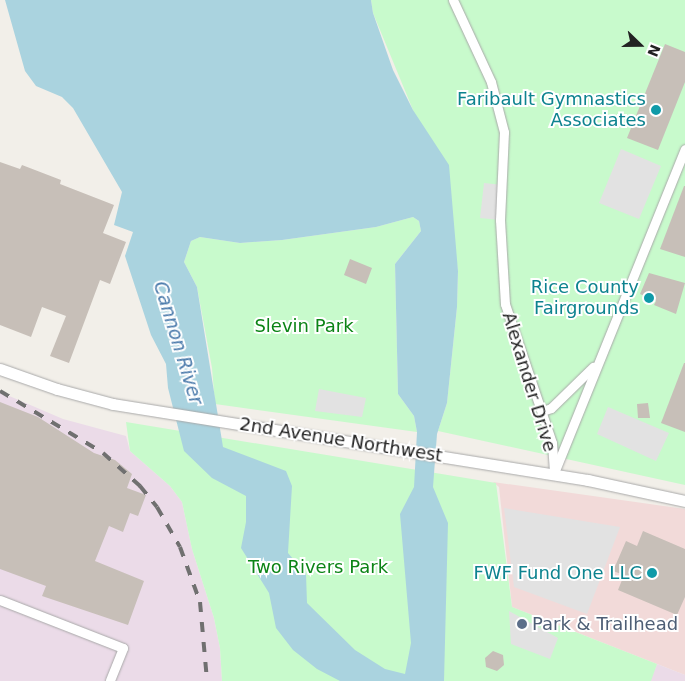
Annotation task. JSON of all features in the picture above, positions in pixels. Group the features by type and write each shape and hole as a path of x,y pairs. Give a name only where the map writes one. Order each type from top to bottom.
{"street":[{"name":"Alexander Drive","path":"453,0 491,82 504,132 500,220 505,304 552,443 554,475"},
{"path":"554,475 565,440 685,149"},
{"path":"542,411 551,408 598,361"},
{"name":"2nd Avenue Northwest","path":"0,369 80,396 140,408 554,475 685,501"},
{"path":"0,600 123,648 110,681"}],"shaded area":[{"path":"621,149 661,166 639,219 599,203"},
{"path":"484,183 503,185 500,220 480,218"},
{"name":"Slevin Park","path":"319,389 366,398 362,417 315,411"},
{"path":"0,392 63,419 126,436 130,451 170,486 182,502 192,549 214,618 220,648 222,681 0,681"},
{"path":"608,407 669,433 656,461 597,434"},
{"path":"493,482 685,509 685,675 512,607 499,487"},
{"path":"504,508 620,527 587,614 514,587"},
{"name":"Park & Trailhead","path":"509,611 558,638 550,659 511,644"},
{"path":"657,664 685,675 685,681 650,681"}],"green space":[{"path":"371,0 685,0 685,485 438,431 447,403 457,307 458,271 452,225 413,110 373,13"},
{"name":"Slevin Park","path":"413,217 419,221 421,231 395,264 398,394 414,416 417,432 215,404 212,368 197,287 184,262 191,241 200,237 240,243 282,240 376,227"},
{"name":"Two Rivers Park","path":"126,422 496,483 512,607 657,664 651,681 222,681 220,648 214,618 192,549 182,502 170,486 130,451"}],"water":[{"name":"Cannon River","path":"5,0 371,0 373,13 393,70 413,110 449,165 458,271 457,307 447,403 437,434 433,487 448,523 444,681 340,681 317,669 293,650 276,628 269,593 241,548 246,522 246,496 212,478 184,451 168,388 166,364 151,335 125,256 133,232 114,225 122,192 73,108 62,97 36,86 25,71","holes":["413,217 419,221 421,231 395,264 398,394 414,416 417,432 414,487 400,514 411,643 405,674 385,669 355,650 307,603 306,574 288,553 292,486 286,471 223,447 197,287 184,262 191,241 200,237 240,243 282,240 376,227"]}],"building":[{"name":"Faribault Gymnastics Associates","path":"665,44 685,52 685,82 658,150 627,138"},
{"path":"0,162 20,169 22,165 61,180 60,184 114,205 103,233 126,242 110,284 100,280 69,363 50,356 66,316 42,307 31,337 0,325"},
{"path":"685,186 685,257 660,249"},
{"path":"350,259 372,268 366,284 344,275"},
{"path":"649,273 685,283 676,314 654,305 656,301 640,294"},
{"path":"685,363 685,432 661,423"},
{"path":"0,402 38,417 94,453 115,460 132,474 127,488 146,495 138,516 130,513 123,532 109,526 95,561 144,581 128,625 42,596 46,586 0,569"},
{"path":"648,403 650,418 638,418 637,404"},
{"name":"FWF Fund One LLC","path":"643,531 685,549 685,597 677,615 618,590 624,575 613,571 626,541 637,546"},
{"path":"493,651 503,655 504,665 497,671 486,667 485,658"}],"railway":[{"path":"0,391 103,453 140,486 157,507 180,547 200,602 207,681"}],"place":[{"name":"Faribault Gymnastics Associates","path":"656,110"},
{"name":"Rice County Fairgrounds","path":"649,298"},
{"name":"FWF Fund One LLC","path":"652,573"},
{"name":"Park & Trailhead","path":"522,624"}]}
